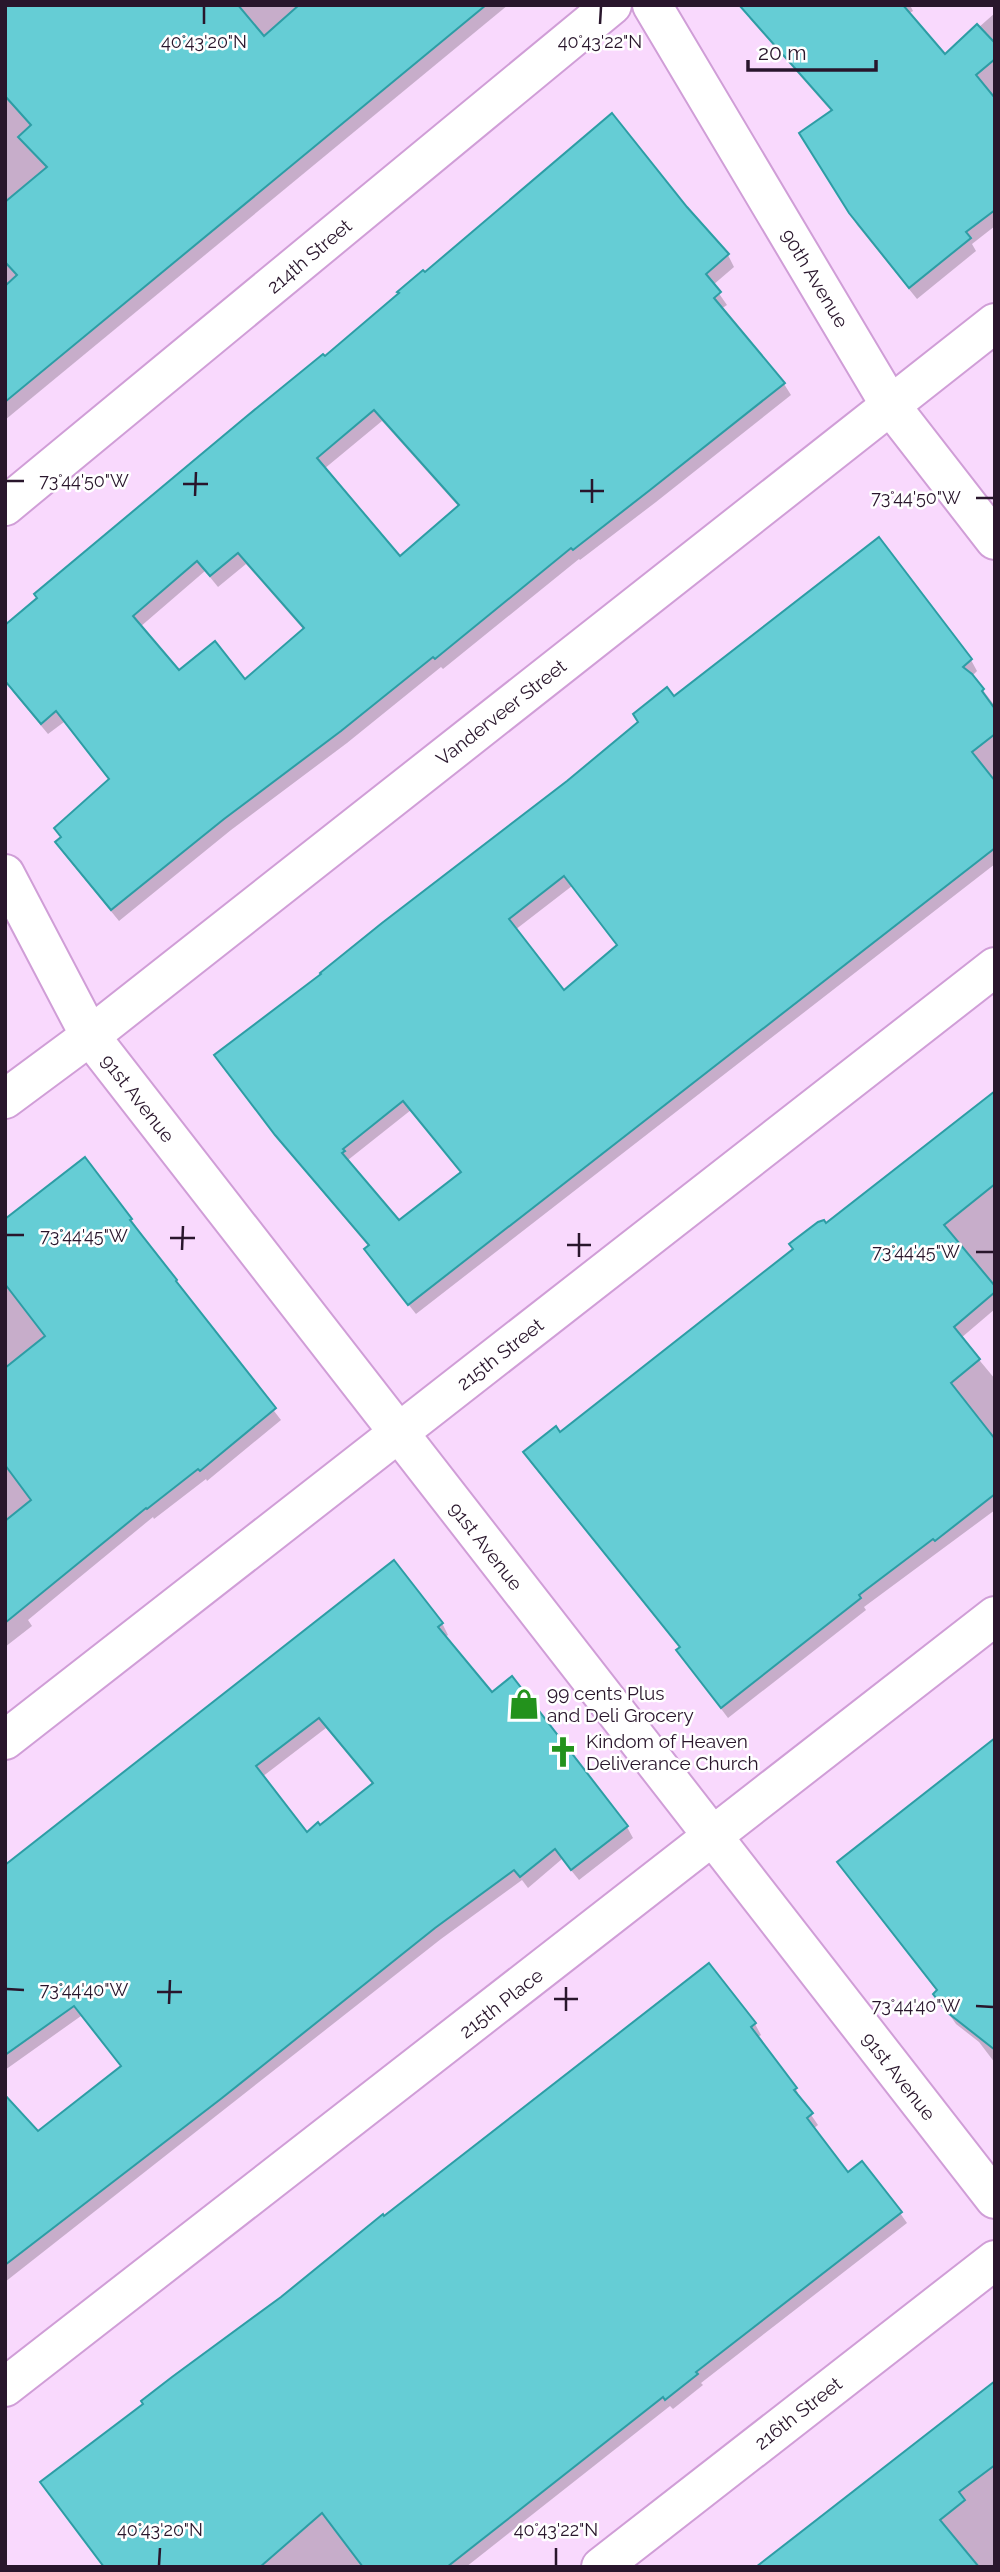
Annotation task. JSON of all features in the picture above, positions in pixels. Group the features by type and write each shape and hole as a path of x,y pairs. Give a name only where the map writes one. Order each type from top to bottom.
{"street":[{"name":"214th Street","path":"5,506 612,5"},
{"name":"90th Avenue","path":"652,5 890,405 995,540"},
{"name":"Vanderveer Street","path":"5,1099 90,1036 995,323"},
{"name":"91st Avenue","path":"5,874 90,1036 995,2199"},
{"name":"215th Street","path":"5,1740 995,968"},
{"name":"215th Place","path":"5,2387 995,1616"},
{"name":"216th Street","path":"601,2567 995,2260"}],"building":[{"path":"5,5 238,5 264,36 299,5 486,5 5,402 5,286 17,275 5,262 5,202 47,167 18,137 31,125 5,96"},
{"path":"739,5 903,5 945,54 977,24 995,43 995,59 976,75 995,98 995,210 966,232 971,238 909,288 849,213 799,133 832,110"},
{"path":"612,113 687,207 729,254 706,274 721,292 714,298 785,383 111,910 55,842 61,837 54,828 109,779 56,711 41,724 5,681 5,625 37,598 34,594 247,416 323,354 325,356 423,270 425,272","holes":["374,410 459,505 400,556 317,458","238,553 304,628 245,679 215,641 179,670 133,616 197,561 210,576"]},
{"path":"879,537 972,659 963,667 984,689 982,691 995,709 995,734 972,752 995,781 995,848 408,1305 364,1249 369,1245 275,1135 214,1055 567,781 638,722 633,714 667,687 674,696","holes":["564,876 617,945 564,990 509,919","403,1101 461,1172 399,1220 342,1153 345,1151 343,1149"]},
{"path":"995,1091 995,1184 944,1225 995,1286 995,1292 954,1327 980,1359 951,1383 995,1439 995,1494 859,1595 861,1598 721,1708 676,1650 680,1647 523,1452 556,1426 560,1432 793,1249 789,1244 818,1222 824,1220 826,1223"},
{"path":"85,1157 176,1281 276,1408 200,1471 198,1469 146,1508 5,1623 5,1521 31,1500 5,1465 5,1368 45,1336 5,1284 5,1219"},
{"path":"394,1560 443,1623 438,1627 492,1692 512,1676 628,1826 571,1870 555,1849 520,1877 514,1870 435,1928 222,2098 5,2265 5,2095 38,2131 121,2066 74,2006 5,2055 5,1865","holes":["319,1718 373,1783 320,1825 318,1822 307,1832 256,1766"]},
{"path":"995,1738 995,2050 948,2013 933,1994 937,1990 837,1862"},
{"path":"709,1963 756,2023 751,2027 813,2113 807,2118 848,2172 862,2161 902,2212 696,2372 698,2374 665,2400 663,2397 447,2567 363,2567 322,2513 260,2567 104,2567 40,2482"},
{"path":"995,2381 995,2465 959,2492 965,2500 940,2520 979,2567 756,2567"}],"place":[{"name":"99 cents Plus and Deli Grocery","path":"524,1704"},
{"name":"Kindom of Heaven Deliverance Church","path":"563,1752"}]}
